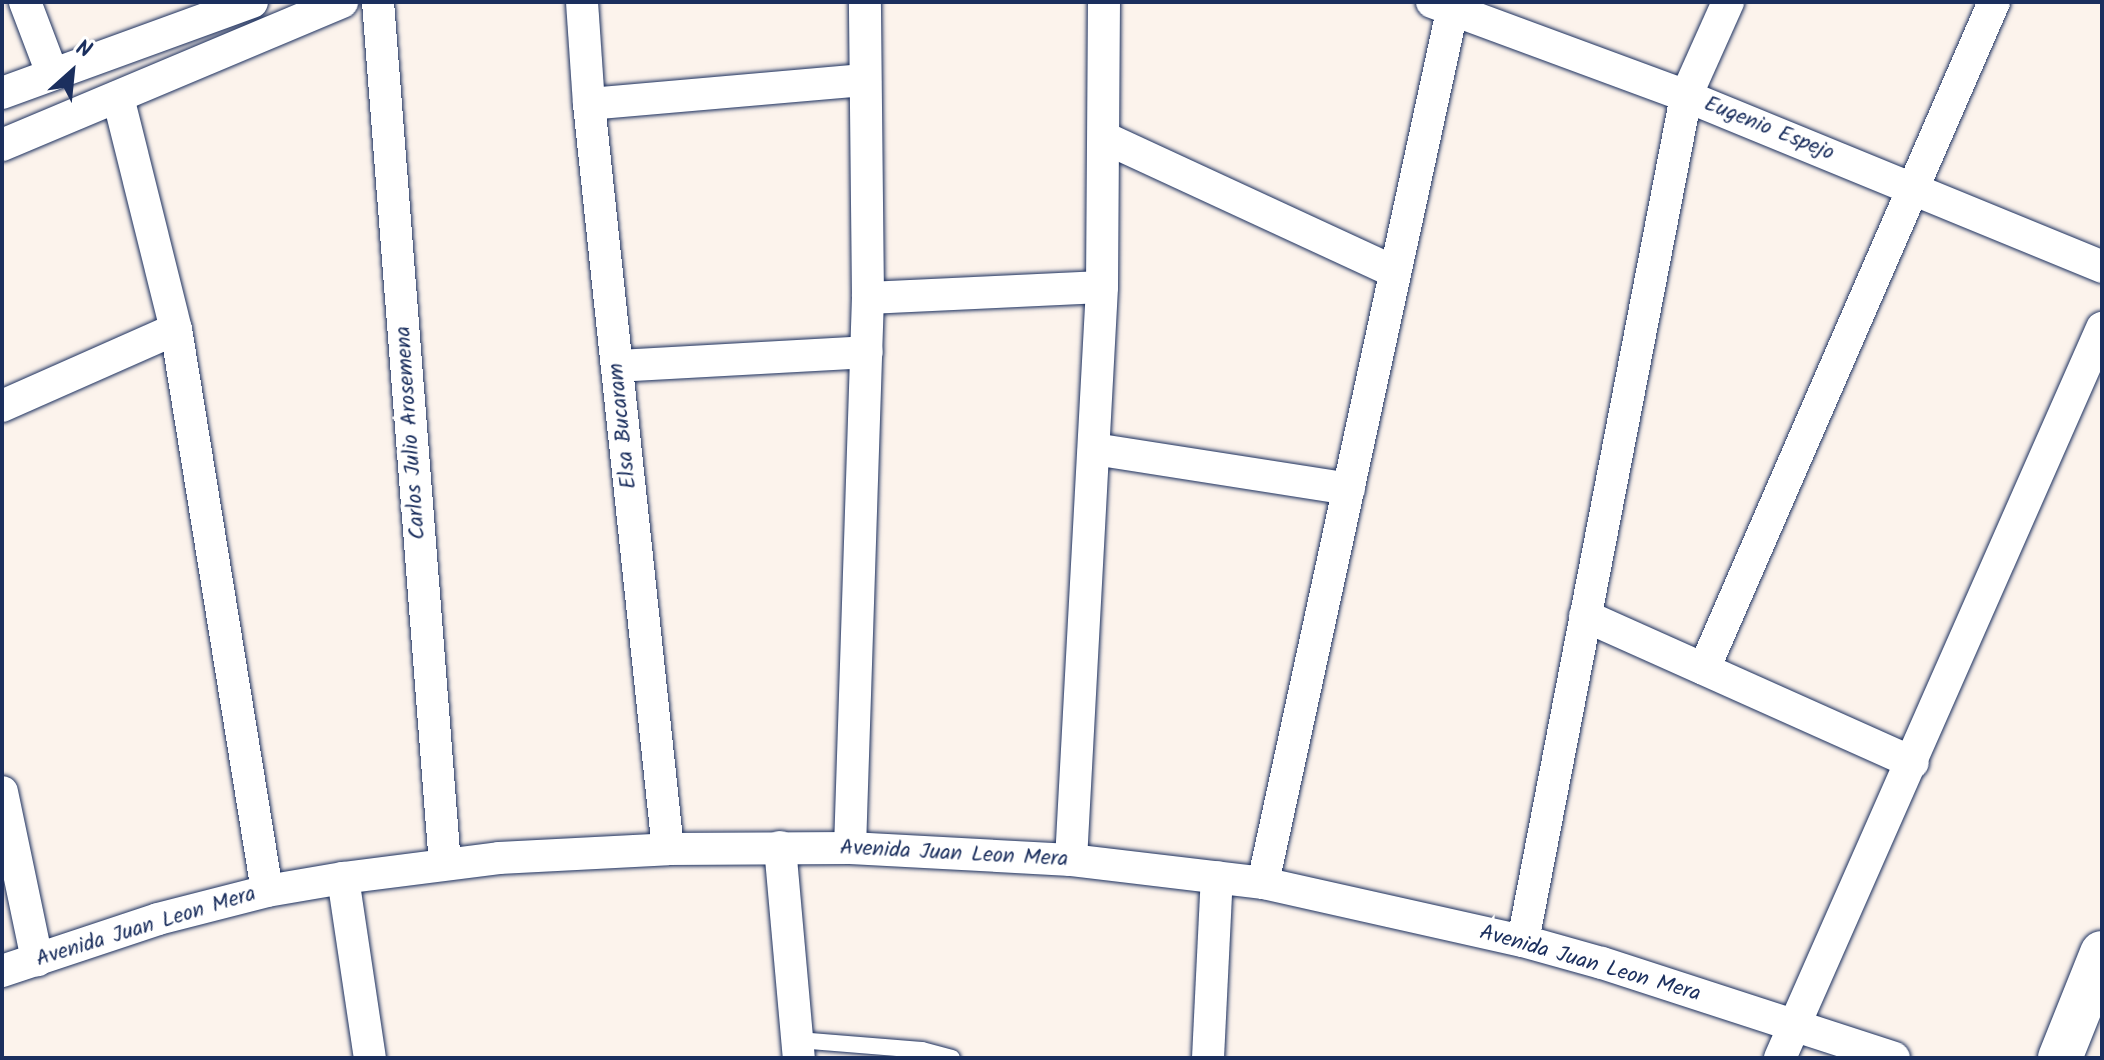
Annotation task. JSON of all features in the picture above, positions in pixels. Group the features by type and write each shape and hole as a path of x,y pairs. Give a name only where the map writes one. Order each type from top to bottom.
{"street":[{"path":"25,2 52,73"},
{"path":"2,93 252,2"},
{"path":"2,145 342,2"},
{"name":"Carlos Julio Arosemena","path":"378,2 445,864"},
{"name":"Elsa Bucaram","path":"582,2 589,104 668,849"},
{"path":"850,848 868,298 865,2"},
{"path":"1071,860 1102,287 1104,2"},
{"path":"1523,941 1686,96 1728,2"},
{"path":"1704,669 1911,186 1994,2"},
{"path":"1263,883 1349,489 1446,4"},
{"name":"Eugenio Espejo","path":"1446,4 1911,186 2102,267"},
{"path":"589,104 865,80"},
{"path":"118,97 176,329 267,891"},
{"path":"1105,138 1393,271"},
{"path":"868,298 1102,287"},
{"path":"1780,1058 1913,763 2102,328"},
{"path":"2,406 176,329"},
{"path":"617,366 867,352"},
{"path":"1094,449 1349,489"},
{"path":"1585,616 1913,763"},
{"path":"2,792 37,960"},
{"path":"780,847 798,1049"},
{"name":"Avenida Juan Leon Mera","path":"2,971 158,919 267,891 343,878 445,864 668,849 850,848 1071,860 1263,883 1523,941 1602,963 1894,1058"},
{"path":"1208,1058 1217,877"},
{"path":"343,878 370,1058"},
{"path":"2060,1058 2102,953"}],"lane":[{"path":"798,1049 922,1050 952,1058"}]}
